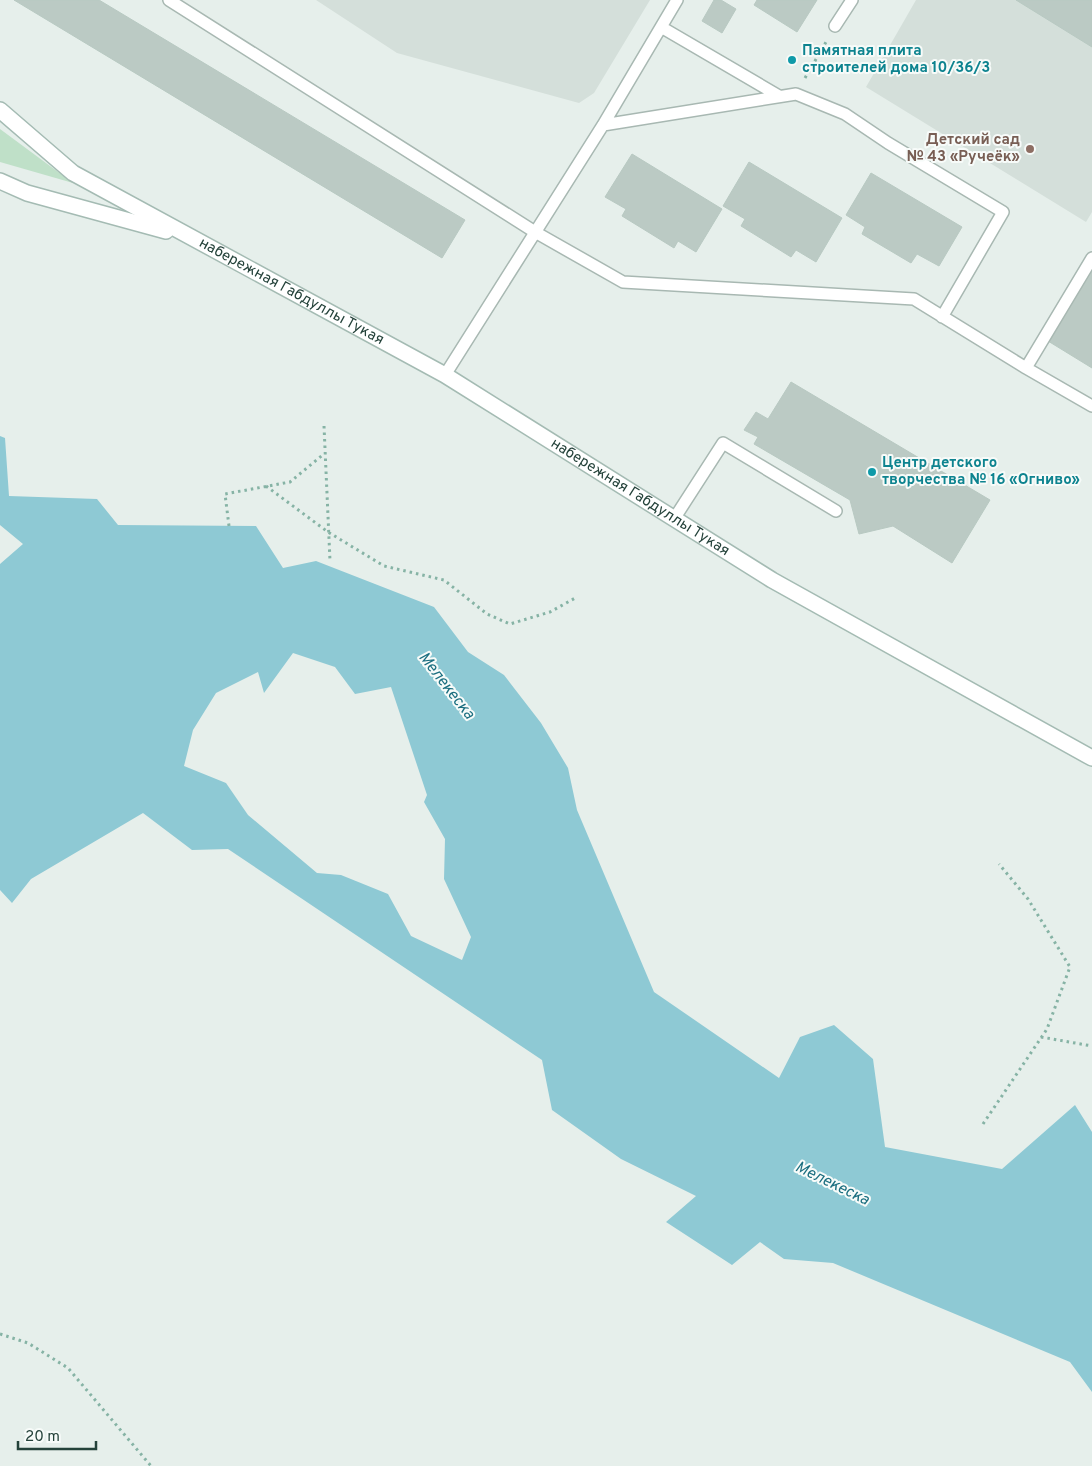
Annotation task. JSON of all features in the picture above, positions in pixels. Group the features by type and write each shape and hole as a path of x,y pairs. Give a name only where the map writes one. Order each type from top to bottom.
{"main road":[{"name":"набережная Габдуллы Тукая","path":"0,110 73,173 445,376 772,580 1092,758"},
{"name":"набережная Габдуллы Тукая","path":"0,181 27,193 189,237"}],"lane":[{"path":"169,0 535,232 623,282 914,300 1092,406"},
{"path":"445,376 603,125 677,0"},
{"path":"835,26 852,0"},
{"path":"661,27 779,96"},
{"path":"603,125 796,94 845,114 888,143 1003,212 942,317"},
{"path":"1026,368 1092,258"},
{"path":"674,518 723,443 836,511"}],"path":[{"path":"796,94 835,26"},
{"path":"324,426 330,560"},
{"path":"229,526 224,494 290,482 325,452"},
{"path":"266,486 328,532 384,566 444,580 487,614 510,624 550,612 577,597"},
{"path":"983,1124 1042,1037 1070,968 1028,899 999,864"},
{"path":"1042,1037 1092,1046"},
{"path":"0,1334 28,1343 68,1368 151,1466"}],"shaded area":[{"path":"316,0 650,0 594,93 579,103 397,53"},
{"name":"Детский сад № 43 «Ручеёк»","path":"916,0 1092,0 1092,212 1086,222 866,87"}],"green space":[{"path":"0,129 73,183 0,162"}],"water":[{"name":"Мелекеска","path":"0,436 5,438 9,496 97,499 118,525 256,526 283,568 316,561 434,607 468,652 504,675 541,723 568,768 577,810 654,992 779,1078 800,1037 834,1025 873,1059 885,1147 1002,1169 1075,1105 1092,1132 1092,1392 1070,1362 833,1263 784,1259 760,1242 732,1265 666,1222 696,1196 621,1159 552,1110 542,1060 228,849 192,850 143,813 31,879 12,903 0,890 0,564 23,544 0,525","holes":["293,653 335,667 355,694 391,687 427,795 424,802 445,839 444,879 471,937 462,960 411,936 388,894 341,875 317,873 248,815 226,783 184,766 193,730 216,693 258,672 264,693"]}],"building":[{"path":"14,0 99,0 465,220 442,258"},
{"path":"714,0 721,0 736,9 722,33 702,21"},
{"path":"757,0 817,0 797,32 754,5"},
{"path":"1016,0 1092,0 1092,47"},
{"path":"632,154 722,209 696,252 678,241 674,248 622,216 626,209 605,197"},
{"path":"749,162 842,218 816,262 796,250 791,257 741,226 745,219 723,206"},
{"path":"871,173 962,227 939,266 917,254 911,263 862,234 865,227 846,215"},
{"path":"1092,267 1092,368 1048,341"},
{"name":"Центр детского творчества № 16 «Огниво»","path":"791,382 990,500 952,563 893,526 859,534 850,500 754,444 758,437 744,430 756,412 768,419"}],"place":[{"name":"Памятная плита строителей дома 10/36/3","path":"792,60"},
{"name":"Детский сад № 43 «Ручеёк»","path":"1030,149"},
{"name":"Центр детского творчества № 16 «Огниво»","path":"872,472"}]}
